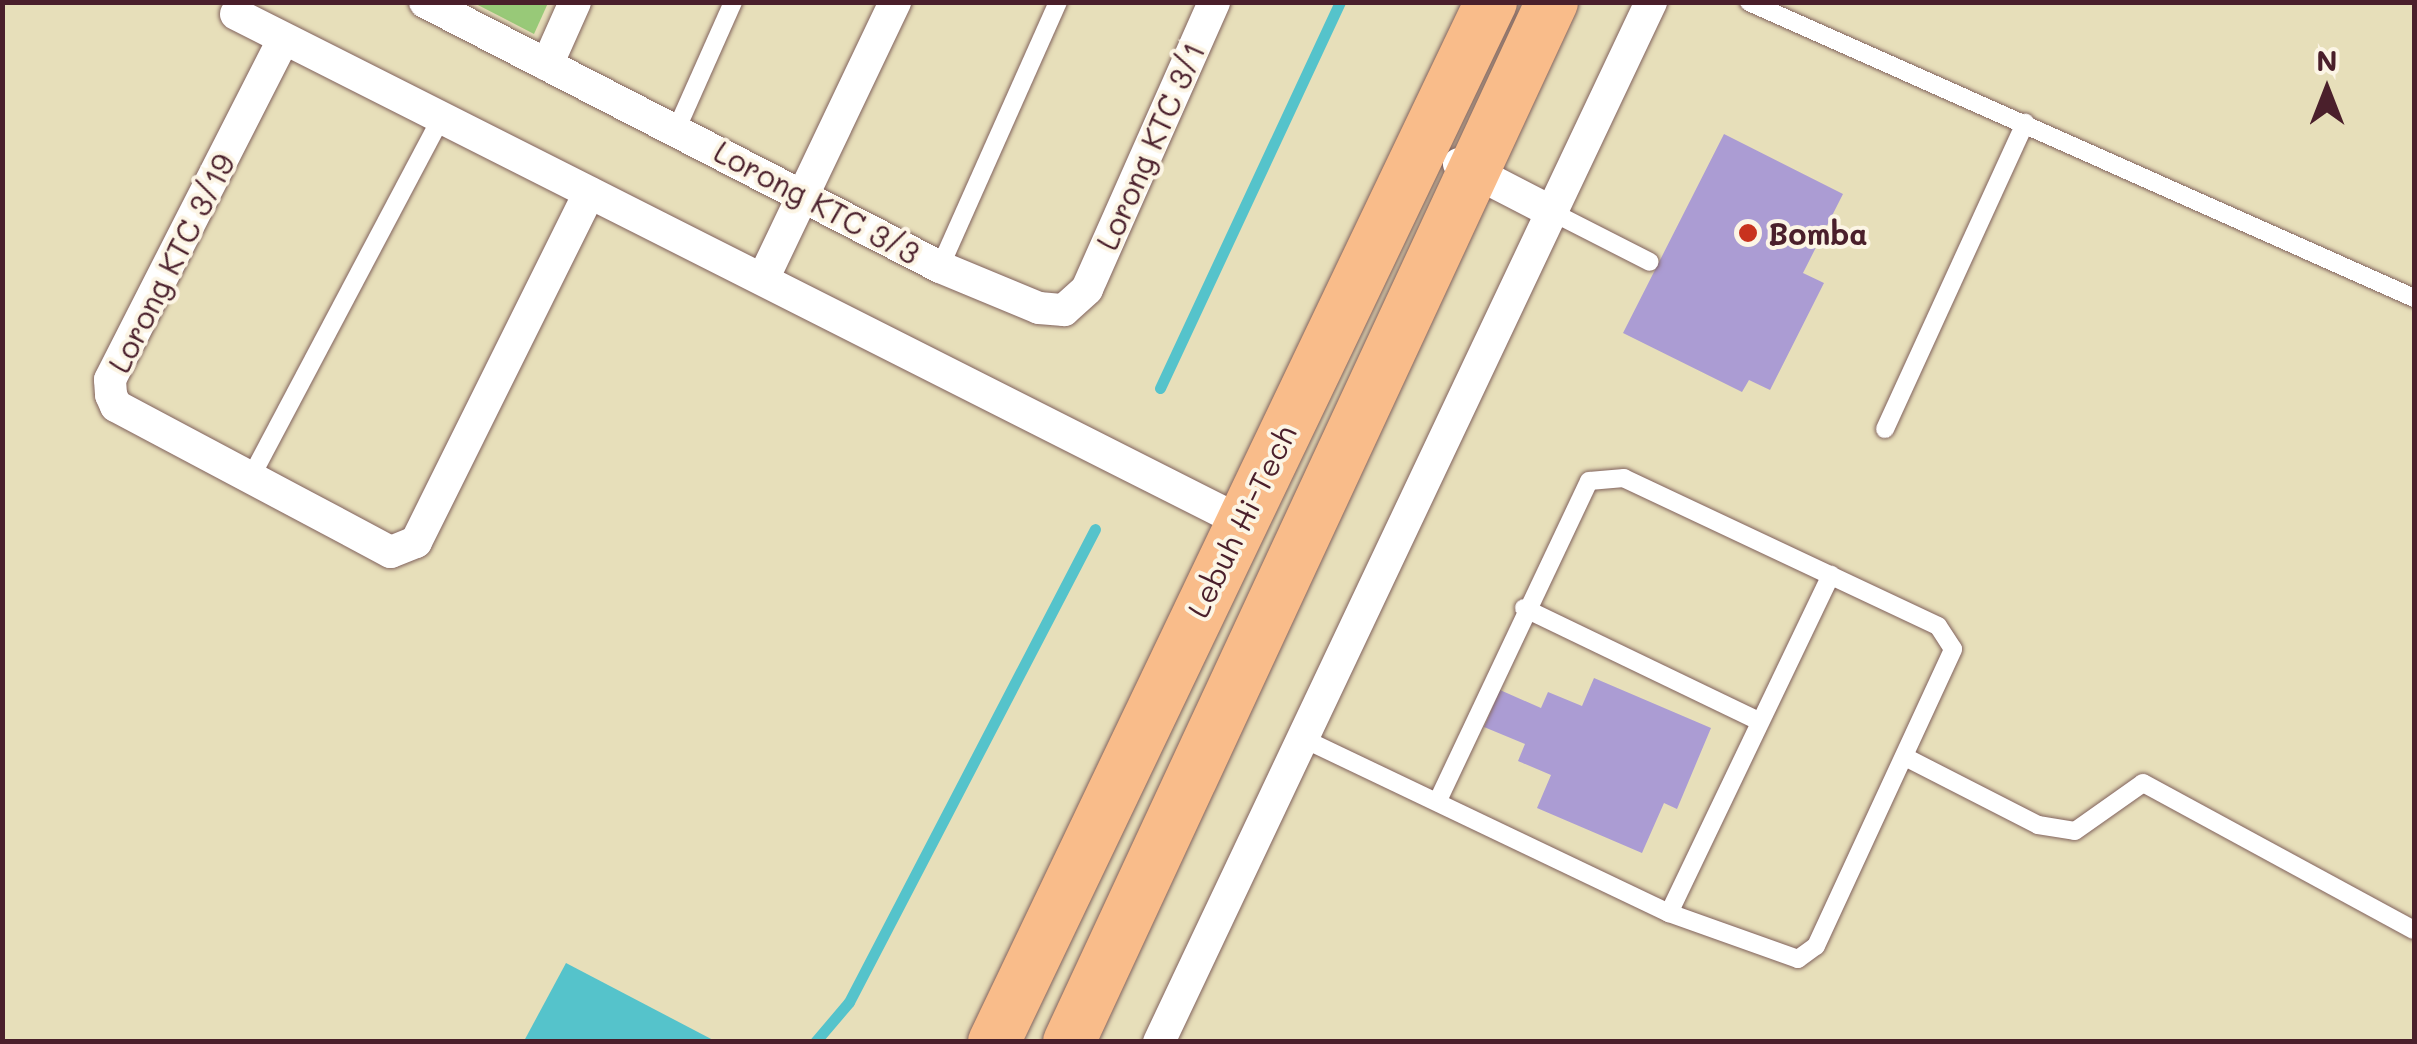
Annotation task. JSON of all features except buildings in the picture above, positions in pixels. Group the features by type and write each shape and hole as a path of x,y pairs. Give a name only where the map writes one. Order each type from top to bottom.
{"main road":[{"name":"Lebuh Hi-Tech","path":"994,1042 1491,2"},
{"path":"1069,1042 1476,173 1552,2"}],"street":[{"name":"Lorong KTC 3/3","path":"425,2 803,192 940,267 1038,308 1064,310 1087,289"},
{"path":"547,65 576,2"},
{"path":"764,278 894,2"},
{"name":"Lorong KTC 3/1","path":"1087,289 1214,2"},
{"path":"1159,1042 1546,209 1651,2"},
{"path":"236,14 1240,521"},
{"name":"Lorong KTC 3/19","path":"284,40 110,380 116,406 391,552 407,551 589,193"},
{"path":"1424,145 1546,209"}],"lane":[{"path":"677,128 733,2"},
{"path":"940,267 1058,2"},
{"path":"1749,2 2414,298"},
{"path":"251,477 441,118"},
{"path":"1885,429 2025,123"},
{"path":"1546,209 1650,262"},
{"path":"1302,738 1668,913 1798,959 1816,946 1908,759 1953,649 1938,626 1624,478 1602,478 1575,496 1438,802"},
{"path":"1668,913 1830,575"},
{"path":"1524,608 1759,721"},
{"path":"1908,759 2038,825 2075,831 2142,783 2414,930"}],"green space":[{"path":"474,3 548,3 534,34"}],"water":[{"path":"566,963 715,1041 524,1041"}],"waterway":[{"path":"1160,388 1340,2"},
{"path":"815,1042 849,1002 1095,529"}],"place":[{"name":"Bomba","path":"1748,233"}]}
